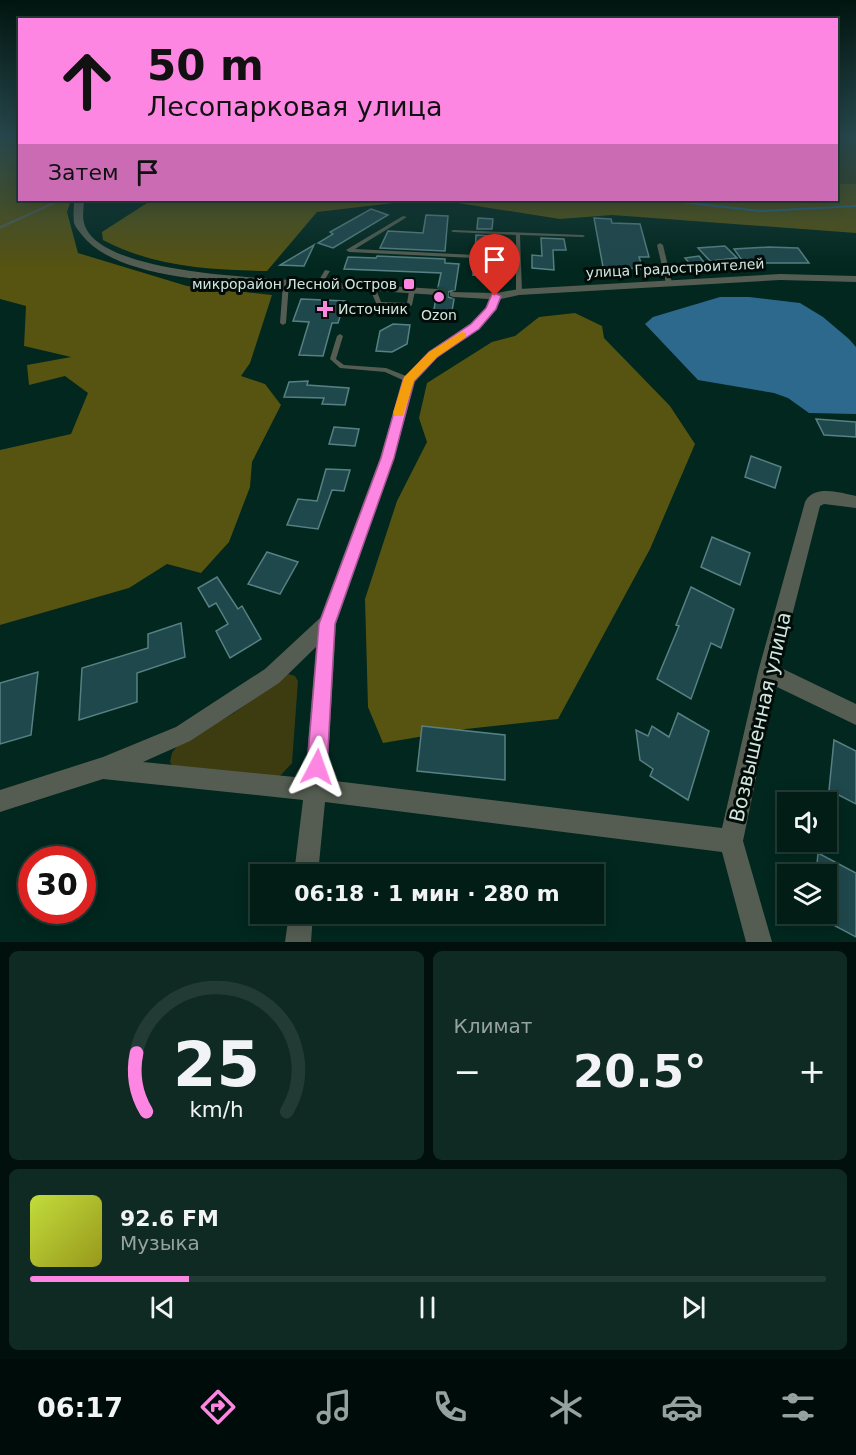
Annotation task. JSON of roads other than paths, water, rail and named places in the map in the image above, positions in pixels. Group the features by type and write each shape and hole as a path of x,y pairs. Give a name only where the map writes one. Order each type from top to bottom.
{"street":[{"path":"79,201 76,214 82,233 92,244 118,257 199,276 437,292"},
{"name":"улица Градостроителей","path":"454,294 495,296 519,292 780,278 856,279"},
{"path":"307,864 327,624 387,458 409,380 433,355 475,326 491,309 495,296"},
{"name":"Возвышенная улица","path":"759,942 731,841 768,672 813,502 823,497 856,502"},
{"path":"0,801 103,768 183,734 272,676 327,624"},
{"path":"768,672 856,715"},
{"path":"103,768 315,790 731,841"},
{"path":"298,942 300,924"}],"lane":[{"path":"0,228 59,201"},
{"path":"405,217 349,250 519,260"},
{"path":"453,231 584,236"},
{"path":"518,234 519,292"},
{"path":"660,244 669,283"},
{"path":"319,285 327,271"},
{"path":"281,283 283,323"},
{"path":"340,336 333,359 342,368 386,370 409,380"}],"water":[{"path":"720,297 749,297 800,303 823,317 849,339 856,347 856,414 809,413 788,398 774,393 698,380 645,324 653,317"}],"waterway":[{"path":"673,201 760,211 856,206"}],"tunnel":[{"path":"437,292 454,294"}],"place":[{"name":"микрорайон Лесной Остров","path":"409,284"},
{"name":"Ozon","path":"439,297"},
{"name":"Источник","path":"325,309"}]}
